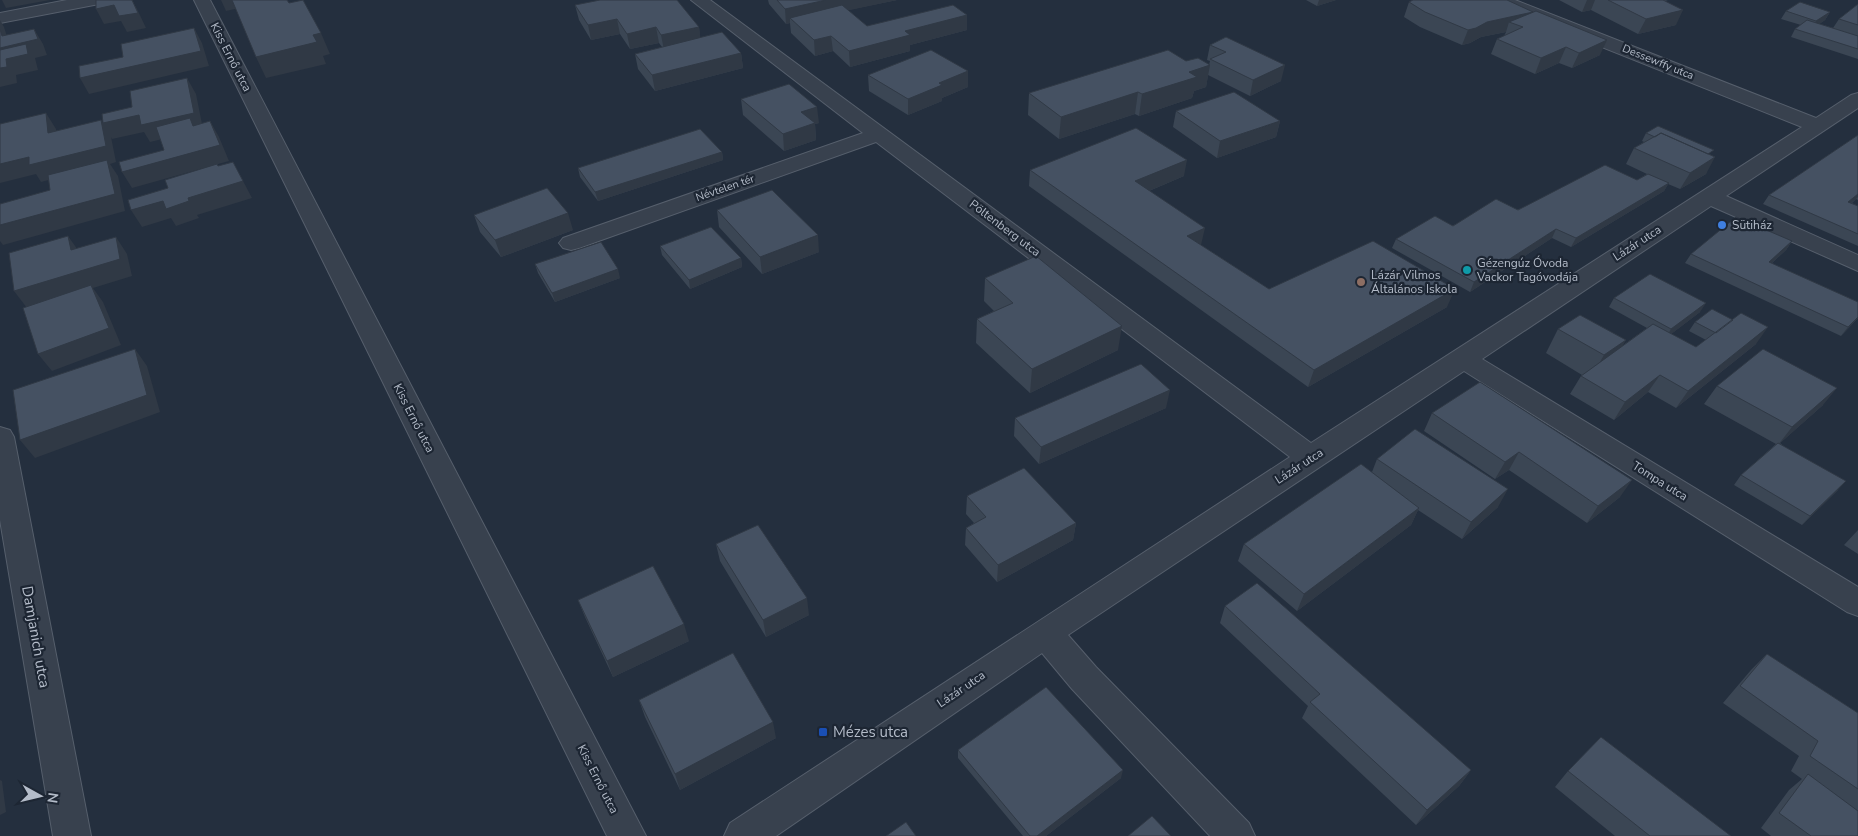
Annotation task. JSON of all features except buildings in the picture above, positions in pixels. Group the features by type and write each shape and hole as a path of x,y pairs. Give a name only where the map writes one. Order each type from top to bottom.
{"street":[{"path":"0,18 94,0"},
{"name":"Kiss Ernő utca","path":"202,0 627,836"},
{"name":"Pöltenberg utca","path":"699,0 1311,458"},
{"name":"Dessewffy utca","path":"1500,0 1816,125"},
{"name":"Lázár utca","path":"743,836 1045,633 1858,99"},
{"name":"Névtelen tér","path":"570,243 880,134"},
{"path":"1708,196 1858,264"},
{"name":"Tompa utca","path":"1462,358 1858,603"},
{"name":"Damjanich utca","path":"0,438 72,836"},
{"path":"1045,633 1084,678 1236,836"}],"place":[{"name":"Sütiház","path":"1722,225"},
{"name":"Gézengúz Óvoda Vackor Tagóvodája","path":"1467,270"},
{"name":"Lázár Vilmos Általános Iskola","path":"1361,282"},
{"name":"Mézes utca","path":"823,732"}]}
